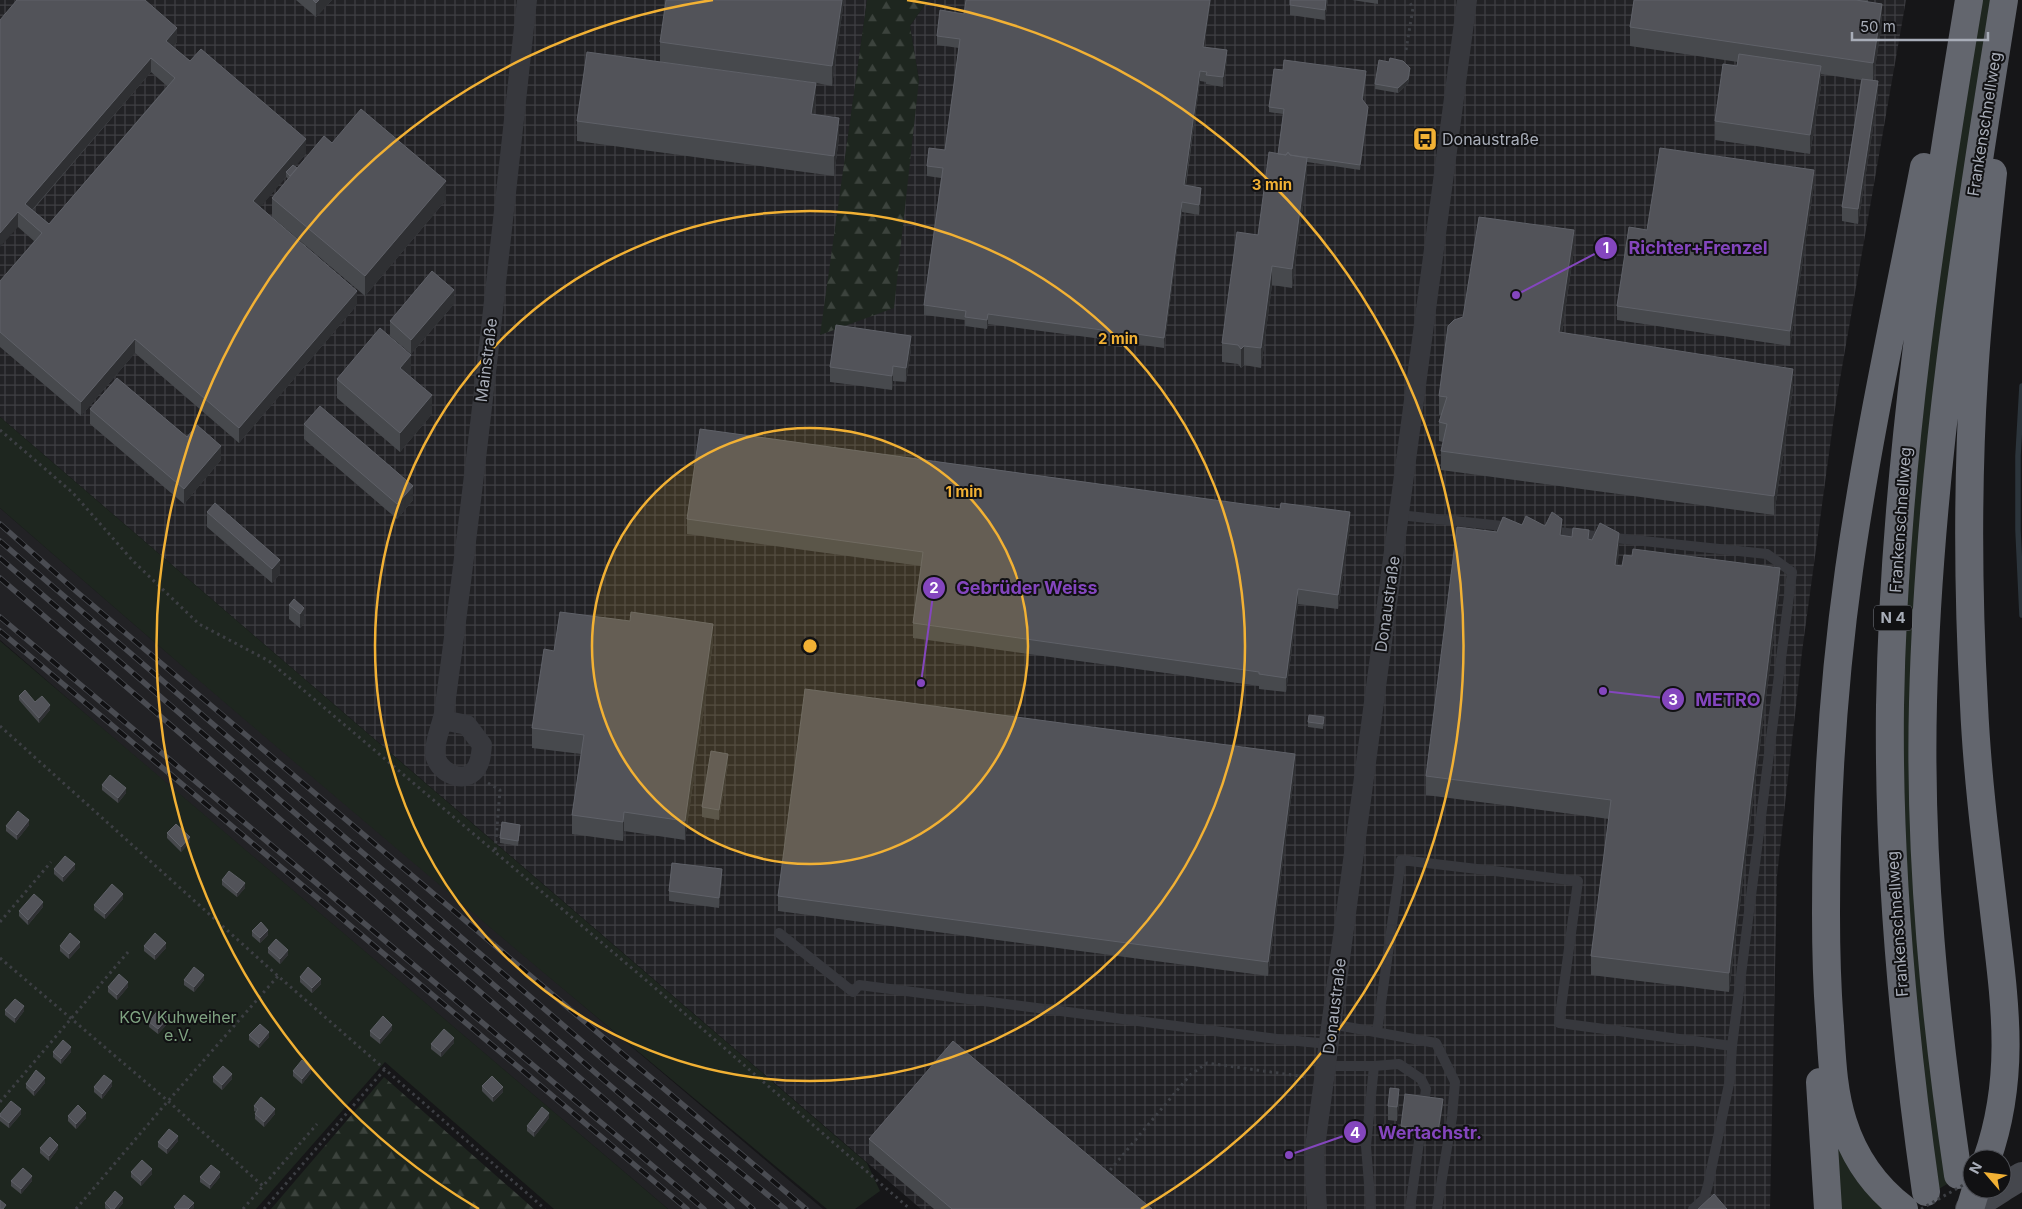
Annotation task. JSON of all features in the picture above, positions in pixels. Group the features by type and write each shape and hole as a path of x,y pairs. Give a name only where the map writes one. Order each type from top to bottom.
{"highway":[{"name":"Frankenschnellweg","path":"1924,1201 1903,1007 1892,870 1890,762 1894,587 1915,361 1930,242 1969,0"},
{"name":"Frankenschnellweg","path":"1963,1149 1938,1025 1924,818 1924,660 1927,595 1939,449 1970,211 2004,0"},
{"path":"1904,1209 1879,1187 1853,1148 1843,1124 1834,1076 1827,984 1826,838 1828,772 1849,570 1864,474 1928,143 1961,47"},
{"path":"1990,1149 2014,1059 1979,783 1968,588 1970,458 1974,376 1982,276 1996,153 1993,64"},
{"path":"1827,984 1820,1080 1828,1209"}],"main road":[{"path":"1969,1209 1986,1199"}],"street":[{"name":"Mainstraße","path":"443,720 459,598 527,0"},
{"name":"Donaustraße","path":"1317,1209 1314,1155 1467,0"},
{"path":"443,720 467,725 482,745 479,765 472,774 460,776 449,774 440,766 435,753 443,720"}],"lane":[{"path":"1399,515 1767,554 1792,572 1732,1046 1730,1079 1708,1185 1704,1199 1694,1209"},
{"path":"1377,1032 1401,860 1578,881 1559,1023 1732,1046"},
{"path":"779,932 853,992 859,985 1277,1039 1377,1032 1436,1043 1455,1082 1452,1117 1437,1209"},
{"path":"1325,1073 1400,1064 1421,1079 1426,1089 1410,1209"},
{"path":"1371,1209 1366,1146 1374,1066"}],"path":[{"path":"1406,50 1413,8 1408,0"},
{"path":"0,430 73,493 133,561 199,624 269,661 654,987 910,1209"},
{"path":"0,726 278,976 545,1209"},
{"path":"472,774 500,790 494,852"},
{"path":"0,922 51,862"},
{"path":"0,1102 128,952"},
{"path":"0,958 168,1101 263,1186"},
{"path":"76,1209 278,976"},
{"path":"1101,1181 1190,1075 1207,1063 1270,1071 1325,1073"},
{"path":"264,1209 385,1068"},
{"path":"244,1209 317,1124"},
{"path":"1924,1201 1962,1184"}],"shaded area":[{"path":"0,0 867,0 821,335 919,80 910,26 928,0 1906,0 1836,402 1802,652 1777,876 1770,1209 921,1209 0,417"},
{"path":"0,508 151,639 823,1209 668,1209 119,743 0,640"}],"green space":[{"path":"867,0 928,0 910,26 919,80 894,308 820,335"},
{"path":"1980,0 1993,0 1924,500 1949,1183 1937,1190 1926,1119 1901,820 1904,591 1933,307"},
{"path":"0,417 867,1163 880,1191 855,1209 827,1209 411,861 0,508"},
{"name":"KGV Kuhweiher e.V.","path":"0,641 668,1209 554,1209 385,1062 256,1209 0,1209"},
{"path":"384,1077 534,1209 271,1209"},
{"path":"1843,1147 1886,1209 1838,1209 1835,1151"}],"building":[{"path":"17,0 145,0 177,28 166,41 190,61 201,49 306,139 253,201 357,291 239,428 135,339 81,402 0,332 0,281 42,233 18,212 0,233 0,20","holes":["151,58 175,78 49,224 25,204"]},
{"path":"666,0 842,0 832,66 660,42"},
{"path":"966,0 1210,0 1203,47 1227,50 1223,77 1206,75 1207,72 1200,71 1184,185 1201,188 1199,205 1182,202 1164,338 1122,332 1122,338 1102,335 1102,330 988,314 987,320 965,317 966,311 924,305 943,168 927,166 929,148 945,150 960,39 937,36 940,10 964,14"},
{"path":"1290,0 1326,0 1325,10 1290,5"},
{"path":"1634,0 1856,0 1882,4 1873,63 1630,27"},
{"path":"587,52 816,83 811,114 839,118 834,156 577,121"},
{"path":"1739,54 1821,66 1810,135 1715,121 1723,64 1737,66"},
{"path":"1390,58 1403,61 1410,68 1408,79 1398,88 1375,84 1379,60 1389,62"},
{"path":"1284,60 1366,71 1362,99 1368,107 1360,165 1290,155 1288,152 1286,155 1278,154 1284,109 1269,107 1274,69 1283,70"},
{"path":"1862,79 1878,81 1858,209 1842,207"},
{"path":"361,109 446,181 365,276 272,198 324,136 332,143"},
{"path":"1660,148 1814,170 1790,331 1617,306 1629,227 1647,230"},
{"path":"1269,152 1286,155 1288,152 1290,155 1307,158 1292,269 1272,266 1261,348 1244,346 1241,349 1238,345 1222,343 1237,232 1258,235"},
{"path":"293,165 297,168 290,176 286,172"},
{"path":"1479,217 1574,230 1559,332 1793,369 1774,496 1441,451 1447,424 1439,422 1447,397 1439,396 1448,326 1454,320 1463,317"},
{"path":"432,271 454,290 411,340 390,321"},
{"path":"836,325 911,336 906,368 893,366 892,376 830,367"},
{"path":"380,328 411,355 400,368 432,395 400,433 337,379"},
{"path":"117,378 187,437 197,425 221,446 184,489 90,409"},
{"path":"320,406 413,486 397,504 304,424"},
{"path":"700,429 1280,509 1281,503 1350,512 1338,595 1298,589 1286,678 1259,674 1259,672 913,623 923,552 687,519"},
{"path":"215,503 280,560 272,569 207,512"},
{"path":"1552,512 1562,519 1560,535 1572,537 1573,528 1589,530 1588,539 1592,540 1600,523 1619,533 1615,565 1622,566 1624,555 1632,556 1633,549 1780,568 1729,973 1591,956 1611,800 1426,776 1457,527 1497,532 1503,517 1522,525 1526,516 1545,526"},
{"path":"294,599 304,608 300,614 289,605"},
{"path":"560,612 630,621 631,612 713,624 685,821 624,812 623,822 572,815 584,735 532,728 544,649 554,651"},
{"path":"805,689 1295,754 1268,962 778,896"},
{"path":"25,690 35,702 42,696 50,705 39,718 19,696"},
{"path":"1309,715 1324,717 1323,724 1308,722"},
{"path":"711,751 728,754 719,810 702,807"},
{"path":"110,775 126,788 118,798 102,785"},
{"path":"18,811 29,820 17,835 6,826"},
{"path":"502,822 520,825 518,841 500,838"},
{"path":"176,824 190,837 181,847 167,833"},
{"path":"65,856 75,864 63,877 54,869"},
{"path":"672,863 722,869 719,898 669,891"},
{"path":"229,871 245,883 237,893 222,880"},
{"path":"112,884 123,894 105,914 94,905"},
{"path":"34,894 43,902 28,920 19,911"},
{"path":"261,922 268,930 260,938 252,931"},
{"path":"70,933 80,942 69,954 60,946"},
{"path":"155,933 166,943 155,955 144,946"},
{"path":"276,939 288,950 280,959 268,948"},
{"path":"194,967 204,975 194,987 184,980"},
{"path":"308,967 321,979 312,988 300,977"},
{"path":"119,974 128,982 117,995 108,987"},
{"path":"15,999 24,1006 15,1018 5,1010"},
{"path":"158,1010 168,1018 158,1029 149,1022"},
{"path":"383,1016 392,1025 380,1039 370,1031"},
{"path":"260,1024 269,1032 259,1044 249,1035"},
{"path":"444,1029 454,1038 441,1052 431,1044"},
{"path":"63,1040 71,1047 61,1059 53,1052"},
{"path":"953,1041 1152,1209 952,1209 869,1139"},
{"path":"302,1060 311,1068 302,1079 293,1071"},
{"path":"223,1066 232,1074 222,1085 213,1077"},
{"path":"36,1070 45,1078 34,1091 26,1084"},
{"path":"104,1075 112,1081 102,1094 94,1087"},
{"path":"492,1076 503,1087 493,1097 482,1086"},
{"path":"1390,1088 1399,1089 1397,1107 1388,1106"},
{"path":"1405,1094 1443,1099 1438,1132 1401,1126"},
{"path":"261,1097 275,1109 264,1122 255,1114 258,1109 254,1106"},
{"path":"11,1101 21,1109 9,1123 0,1114"},
{"path":"78,1105 86,1113 76,1124 68,1116"},
{"path":"542,1107 549,1113 534,1132 527,1126"},
{"path":"169,1129 178,1136 167,1149 158,1142"},
{"path":"50,1137 58,1145 49,1156 40,1148"},
{"path":"142,1160 152,1169 141,1181 131,1172"},
{"path":"211,1165 220,1172 210,1185 200,1177"},
{"path":"23,1168 32,1176 21,1189 11,1181"},
{"path":"115,1191 123,1198 114,1209 111,1209 105,1203"},
{"path":"1714,1194 1727,1209 1698,1209"},
{"path":"184,1195 194,1203 188,1209 176,1209 174,1207"},
{"path":"0,1200 6,1205 3,1209 0,1209"}],"waterway":[{"path":"2022,386 2018,456 2018,530 2022,615"}],"railway":[{"path":"0,524 77,592 806,1209"},
{"path":"0,541 613,1068 785,1209"},
{"path":"0,558 753,1209"},
{"path":"0,578 732,1209"},
{"path":"0,617 704,1209"},
{"path":"0,631 687,1209"}],"place":[{"name":"Donaustraße","path":"1425,139"},
{"name":"Richter+Frenzel","path":"1516,295"},
{"name":"Gebrüder Weiss","path":"921,683"},
{"name":"METRO","path":"1603,691"},
{"name":"Wertachstr.","path":"1289,1155"}]}
